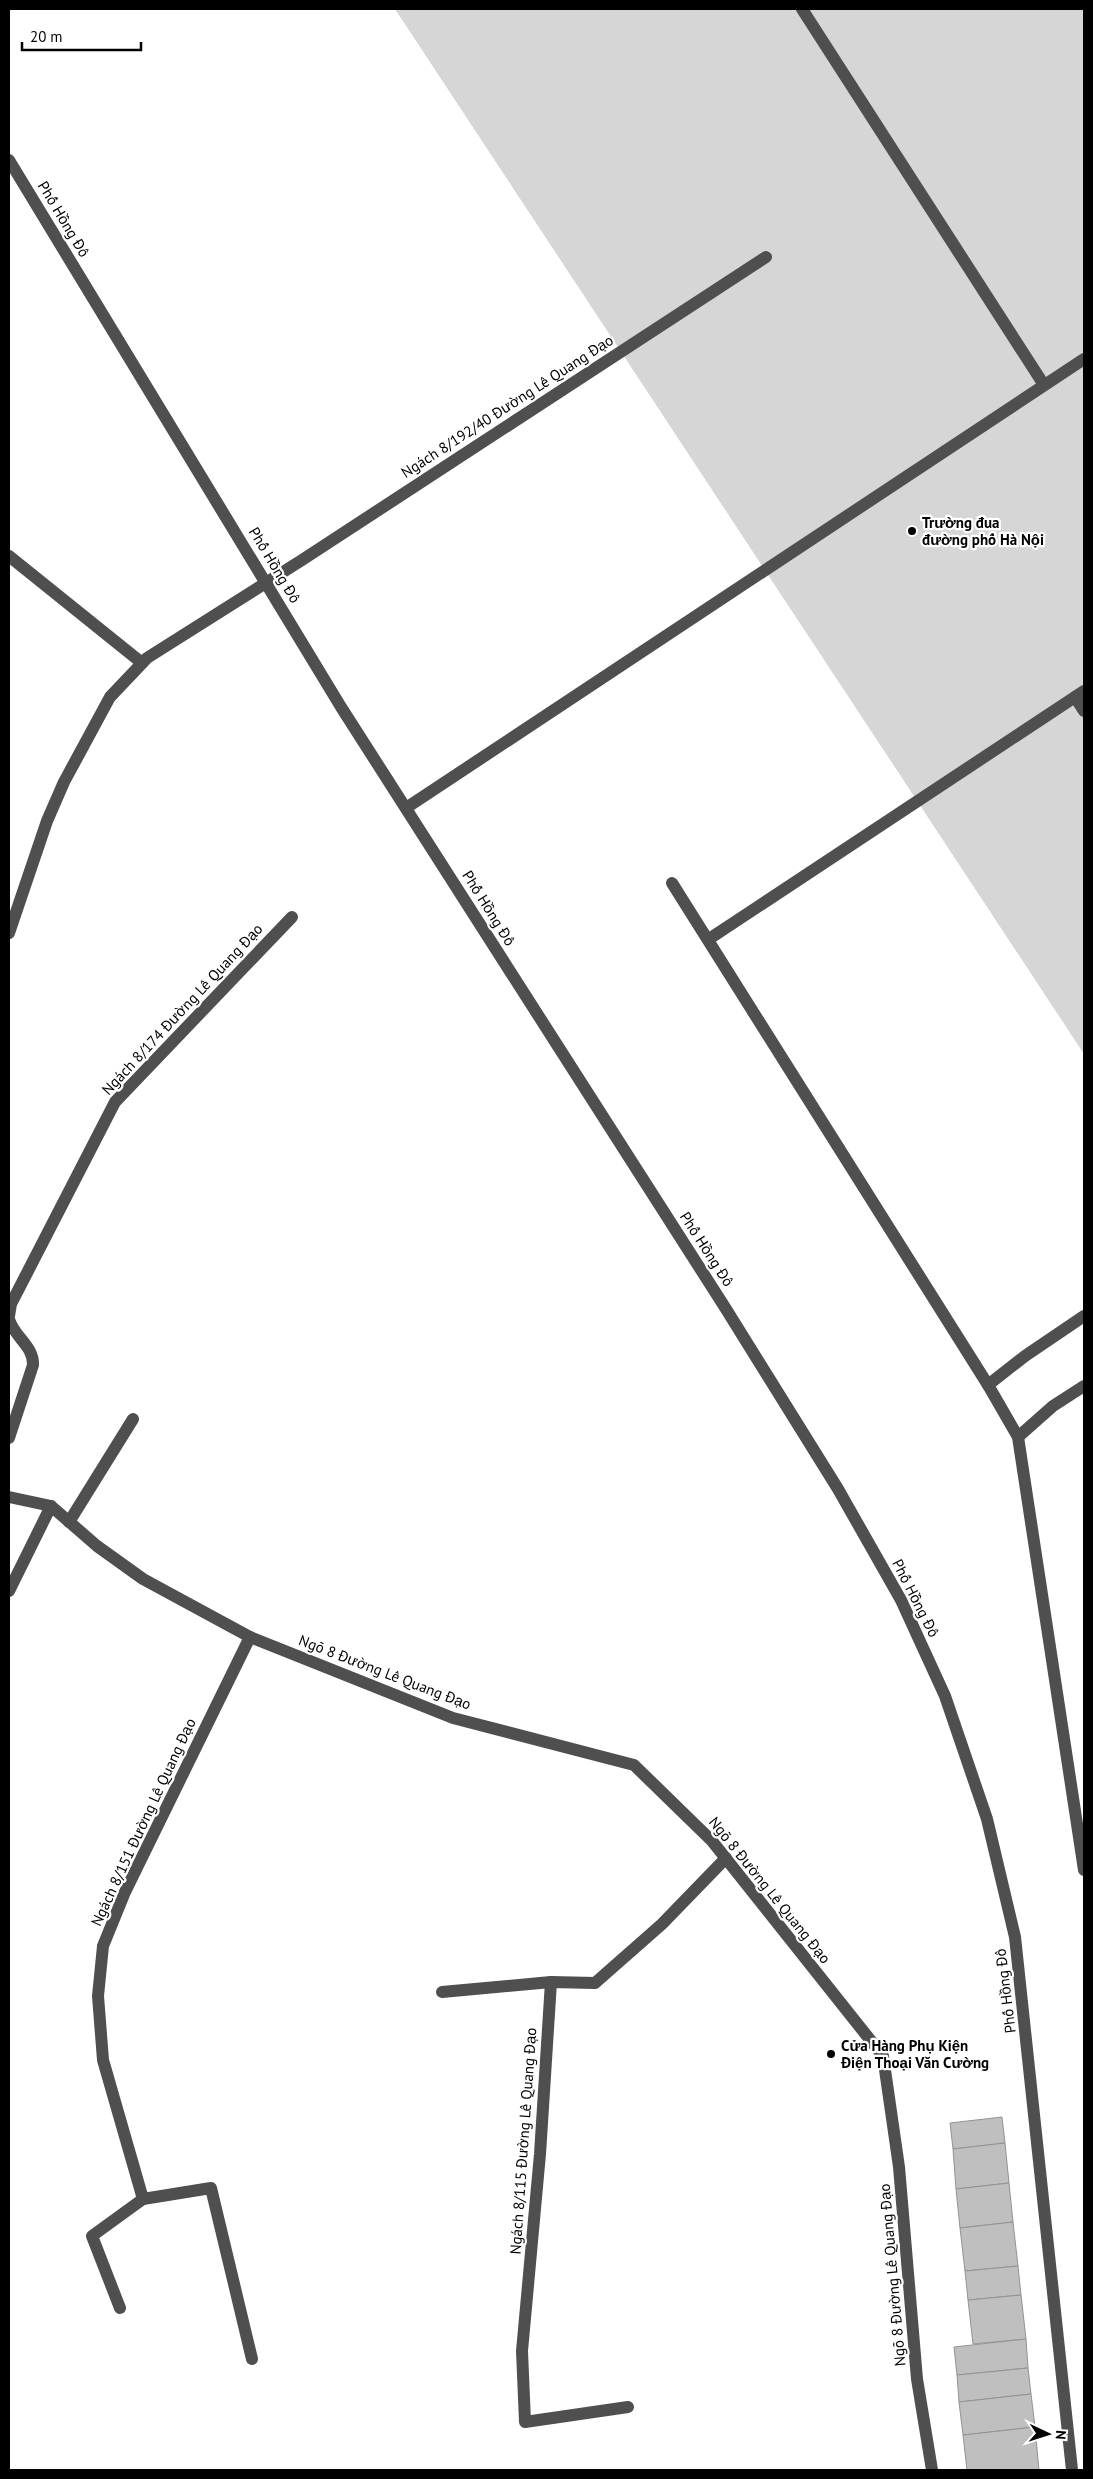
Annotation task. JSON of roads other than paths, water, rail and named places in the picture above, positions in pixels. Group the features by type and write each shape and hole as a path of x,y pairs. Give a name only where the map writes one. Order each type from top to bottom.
{"street":[{"path":"802,9 1044,386"},
{"name":"Phố Hồng Đô","path":"9,160 267,582 341,707 726,1309 838,1489 901,1600 945,1696 988,1819 1015,1937 1072,2470"},
{"name":"Ngách 8/192/40 Đường Lê Quang Đạo","path":"9,933 47,821 64,782 110,697 142,663 766,256"},
{"path":"406,808 1084,359"},
{"path":"9,556 142,663"},
{"path":"709,939 1080,694 1084,711"},
{"path":"672,883 988,1384 1018,1437 1084,1870"},
{"name":"Ngách 8/174 Đường Lê Quang Đạo","path":"9,1438 33,1365 34,1355 11,1327 9,1317 11,1304 115,1102 292,917"},
{"path":"988,1384 1084,1316"},
{"path":"1018,1437 1053,1406 1084,1386"},
{"path":"68,1522 133,1419"},
{"path":"9,1497 50,1506 9,1592"},
{"name":"Ngõ 8 Đường Lê Quang Đạo","path":"50,1506 97,1546 143,1579 250,1636 453,1718 634,1765 712,1841 883,2056 899,2167 917,2379 932,2470"},
{"name":"Ngách 8/151 Đường Lê Quang Đạo","path":"143,2198 103,2060 98,1996 103,1946 125,1892 250,1636"},
{"path":"442,1992 551,1982 595,1983 662,1924 726,1858"},
{"name":"Ngách 8/115 Đường Lê Quang Đạo","path":"551,1982 540,2154 522,2350 524,2422 628,2407"},
{"path":"120,2308 92,2236 143,2198 211,2188 252,2360"}],"place":[{"name":"Trường đua đường phố Hà Nội","path":"912,531"},
{"name":"Cửa Hàng Phụ Kiện Điện Thoại Văn Cường","path":"831,2054"}]}
